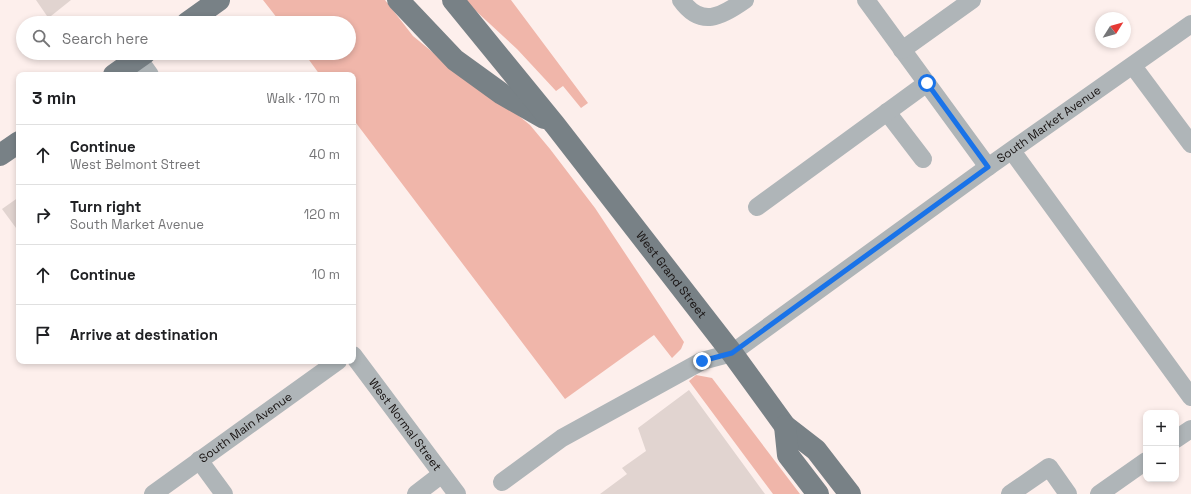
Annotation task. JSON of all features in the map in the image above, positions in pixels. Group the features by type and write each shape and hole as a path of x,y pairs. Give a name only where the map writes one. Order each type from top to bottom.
{"main road":[{"path":"197,16 219,0"},
{"name":"West Grand Street","path":"398,0 455,60 502,94 555,125"},
{"name":"West Grand Street","path":"453,0 555,125 732,353 786,426 816,450 850,494"},
{"path":"121,72 144,62"},
{"path":"0,155 16,144"},
{"path":"786,426 788,455 818,494"}],"street":[{"path":"680,0 694,14 704,18 717,16 731,10 745,0"},
{"path":"866,0 988,167"},
{"path":"902,50 972,0"},
{"name":"South Market Avenue","path":"732,353 988,167 1191,24"},
{"path":"1133,66 1191,144"},
{"path":"757,207 927,83"},
{"path":"887,112 923,159"},
{"path":"1012,151 1191,397"},
{"path":"502,482 562,438 702,361 732,353"},
{"name":"West Normal Street","path":"356,359 457,494"},
{"name":"South Main Avenue","path":"153,494 334,364"},
{"path":"1179,438 1191,429"},
{"path":"200,460 224,494"},
{"path":"1099,494 1143,463"},
{"path":"1010,494 1049,467 1068,494"},
{"path":"416,494 442,474"}],"shaded area":[{"path":"263,0 385,0 413,36 470,83 503,103 530,125 595,208 684,342 681,349 672,358 654,335 565,399 356,123 356,72 318,72 309,60 356,60 356,16 276,16"},
{"path":"464,0 511,0 588,103 581,108 563,86 556,91 517,49"},
{"path":"696,375 712,378 800,494 773,494 689,381"}],"building":[{"path":"36,0 71,0 51,16 47,16"},
{"path":"16,199 16,228 2,209"},
{"path":"689,390 765,494 600,494 627,474 622,468 646,451 638,428"}],"route":[{"path":"702,361 732,353 988,167 927,83"}]}
